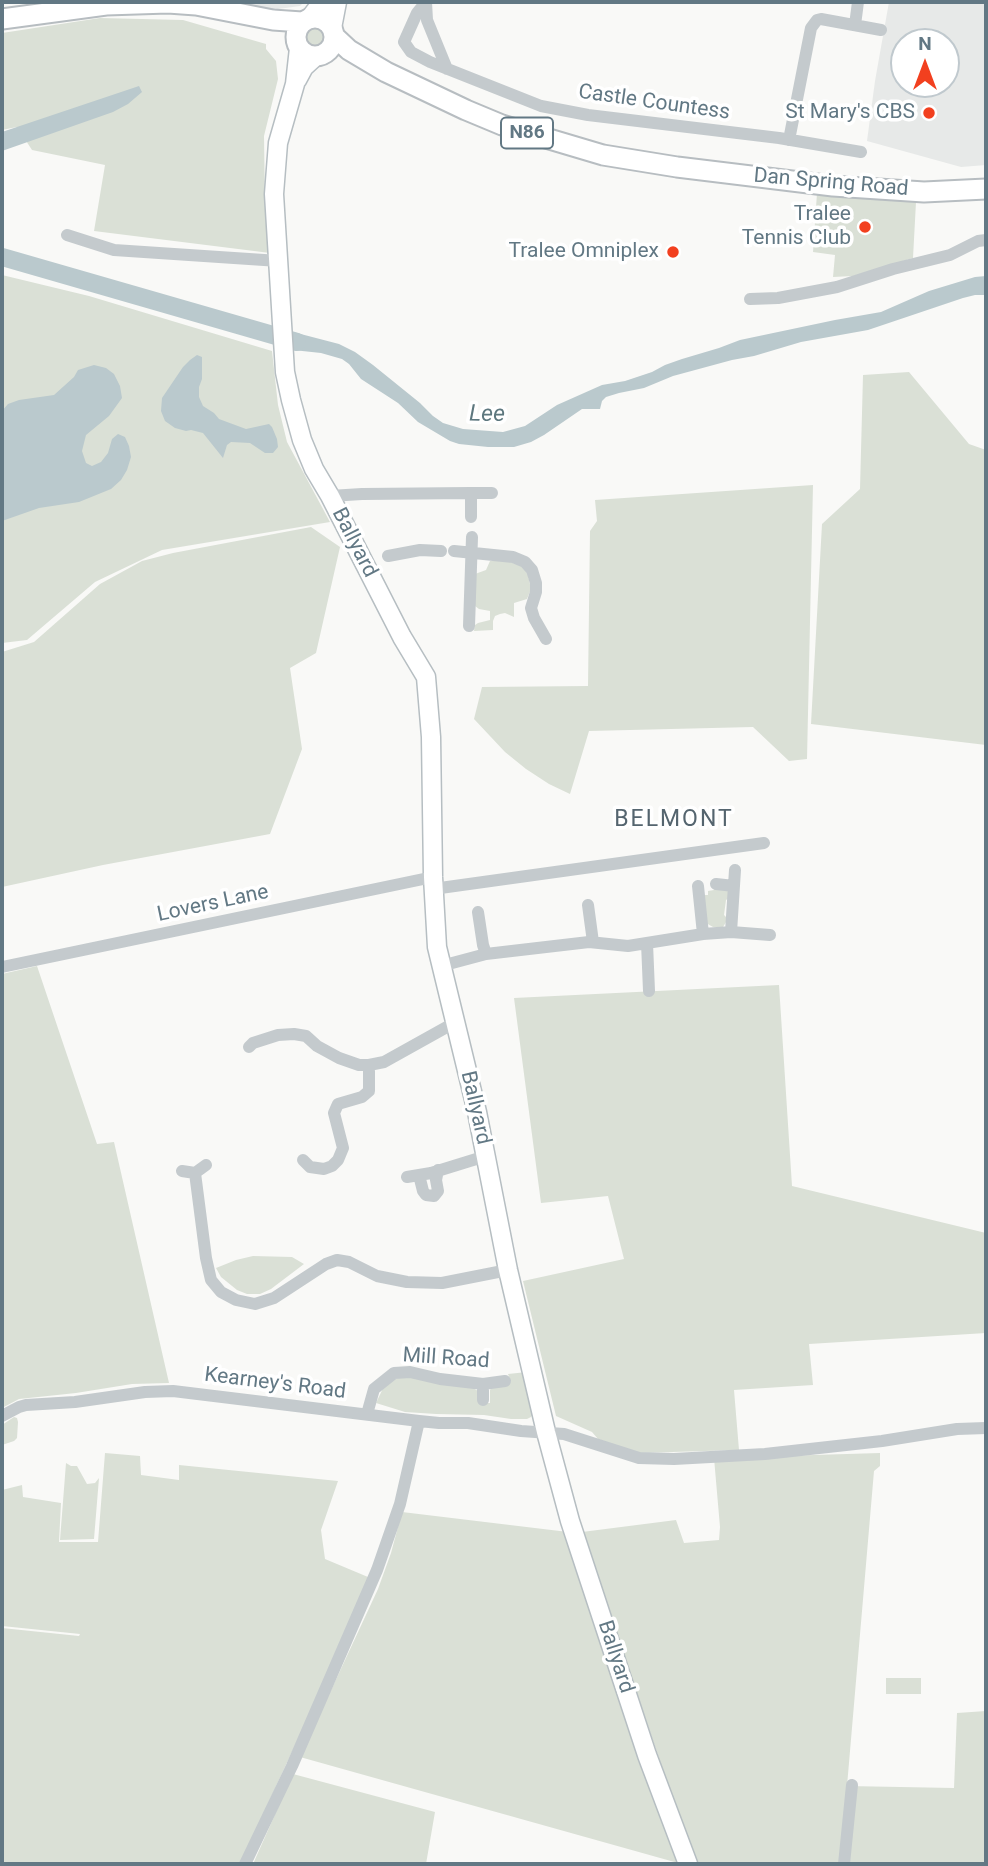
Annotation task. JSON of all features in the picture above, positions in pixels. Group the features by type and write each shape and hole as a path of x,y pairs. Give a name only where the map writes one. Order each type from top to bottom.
{"main road":[{"name":"N86","path":"2,19 74,5 168,3 196,5 273,20 323,19 317,44 244,15"},
{"path":"306,20 295,33 317,44"},
{"name":"Dan Spring Road","path":"317,44 376,66 502,125 603,155 677,167 859,188 924,192 986,189"}],"street":[{"path":"306,20 322,2"},
{"path":"67,235 114,250 279,261 274,194 278,143 295,84 337,2"},
{"name":"Castle Countess","path":"426,2 428,20 447,69"},
{"name":"Castle Countess","path":"426,2 414,19 404,42 411,52 502,92 553,108 601,117 789,140 861,152"},
{"path":"855,25 858,2"},
{"path":"789,140 814,23 821,19 881,30"},
{"path":"750,299 770,292 837,287 950,255 978,241 986,240"},
{"name":"Ballyard","path":"279,261 284,359 290,400 302,440 314,469 402,638 426,677 431,737 433,883 437,947 477,1112 508,1270 546,1432 574,1534 647,1755 688,1864"},
{"path":"471,493 471,517"},
{"path":"330,496 492,493"},
{"path":"469,626 471,537"},
{"path":"388,556 420,550 471,552 513,557 525,562 532,570 536,583 531,608 545,639"},
{"name":"Lovers Lane","path":"2,967 433,883 764,843"},
{"path":"731,932 735,870"},
{"path":"716,884 734,886"},
{"path":"698,886 703,934"},
{"path":"588,905 593,942"},
{"path":"478,912 486,954"},
{"path":"441,966 486,954 593,942 628,946 703,934 731,932 770,935"},
{"path":"647,943 649,991"},
{"path":"249,1041 278,1035 306,1036 317,1046 340,1058 359,1065 369,1065 384,1062 454,1023"},
{"path":"303,1160 310,1167 324,1168 332,1166 338,1160 343,1147 334,1112 338,1104 362,1097 369,1091 369,1065"},
{"path":"438,1170 438,1191 434,1196 426,1195 413,1176 486,1156"},
{"path":"206,1164 189,1172 206,1258 211,1280 221,1292 236,1300 255,1304 274,1298 326,1264 337,1260 349,1262 377,1276 407,1282 442,1283 508,1270"},
{"name":"Mill Road","path":"367,1414 374,1389 394,1373 410,1372 483,1384 505,1381"},
{"path":"483,1384 483,1401"},
{"name":"Kearney's Road","path":"2,1416 26,1405 164,1391 419,1421 468,1423 564,1434 639,1458 674,1459 765,1454 882,1441 957,1429 986,1428"},
{"path":"246,1864 292,1766 377,1570 400,1504 419,1421"},
{"path":"845,1864 852,1784"}],"shaded area":[{"path":"218,2 304,2 300,6 257,12"},
{"name":"St Mary's CBS","path":"889,2 986,2 986,165 961,167 867,141"},
{"path":"100,18 183,20 266,44 266,49 276,61 278,79 264,136 265,205 270,253 94,231 105,165 32,150 17,127 2,130 2,33"},
{"path":"314,24 323,28 327,37 323,46 314,50 305,46 301,37 305,28"},
{"path":"139,86 142,92 113,112 2,151 2,132"},
{"name":"Tralee Tennis Club","path":"817,193 916,202 913,258 853,276 833,277 835,255 813,252"},
{"path":"2,275 89,296 272,351 278,405 287,442 330,522 162,550 95,582 27,640 2,643"},
{"path":"986,276 986,295 963,298 868,330 801,342 606,397 600,409 582,409 544,435 514,447 488,447 450,441 418,422 398,403 361,379 342,359 321,353 293,350 293,332 339,344 373,365 443,423 463,429 503,432 525,426 557,405 602,385 625,381 740,340 881,312 929,291"},
{"path":"197,355 202,357 199,397 203,406 219,419 246,429 269,424 277,439 278,447 273,453 265,453 250,443 231,442 227,445 223,458 203,433 175,428 165,421 161,411 162,398 183,367"},
{"path":"94,365 106,368 114,374 122,398 109,416 86,435 82,451 86,463 92,466 101,462 108,453 112,439 118,434 125,437 129,446 131,457 127,470 111,489 79,502 39,508 2,521 2,411 8,404 19,400 54,395 78,370"},
{"path":"909,372 969,444 986,450 986,745 811,724 822,524 860,489 863,375"},
{"path":"813,485 807,759 789,761 753,727 589,731 570,794 526,769 505,752 474,719 482,687 588,686 590,531 597,521 595,500"},
{"path":"311,527 340,547 316,653 290,668 302,749 270,834 2,887 2,652 34,642 100,584 142,561"},
{"path":"490,561 507,561 524,568 531,589 527,599 514,603 514,617 500,614 495,616 493,630 474,631 475,625 490,620 490,611 475,606 475,574 486,570"},
{"path":"714,887 729,891 724,915 728,919 723,927 713,927 706,923 703,895 708,895 708,891 714,890"},
{"path":"37,966 97,1144 114,1142 169,1383 132,1384 19,1399 2,1408 2,974"},
{"path":"779,985 792,1186 986,1233 986,1333 809,1344 813,1385 734,1390 739,1450 638,1453 598,1439 592,1432 556,1416 523,1281 624,1259 608,1196 541,1203 514,998"},
{"path":"253,1256 292,1257 304,1264 260,1294 247,1294 237,1290 221,1277 216,1268"},
{"path":"527,1372 534,1412 527,1419 405,1412 376,1403 385,1384 402,1377 473,1388 478,1391 481,1403 490,1403 492,1387 511,1382 508,1374"},
{"path":"14,1417 18,1422 17,1438 2,1445 2,1425"},
{"path":"105,1453 140,1456 141,1475 179,1480 179,1465 338,1481 321,1530 325,1559 368,1577 309,1715 240,1864 2,1864 2,1628 80,1634 2,1626 2,1490 22,1485 23,1497 61,1503 59,1542 98,1542"},
{"path":"880,1453 880,1466 874,1471 847,1786 954,1788 957,1713 986,1711 986,1864 695,1864 582,1532 676,1520 684,1543 719,1540 714,1458"},
{"path":"66,1463 77,1466 87,1484 95,1483 99,1478 94,1539 60,1540"},
{"path":"402,1512 568,1532 678,1863 300,1757 378,1589"},
{"path":"886,1678 921,1678 921,1694 886,1694"},
{"path":"293,1774 435,1812 426,1864 253,1864"}],"waterway":[{"name":"Lee","path":"2,257 297,342"}],"place":[{"name":"St Mary's CBS","path":"929,113"},
{"name":"Tralee Tennis Club","path":"865,227"},
{"name":"Tralee Omniplex","path":"673,252"}],"district":[{"name":"BELMONT","path":"674,820"}]}
